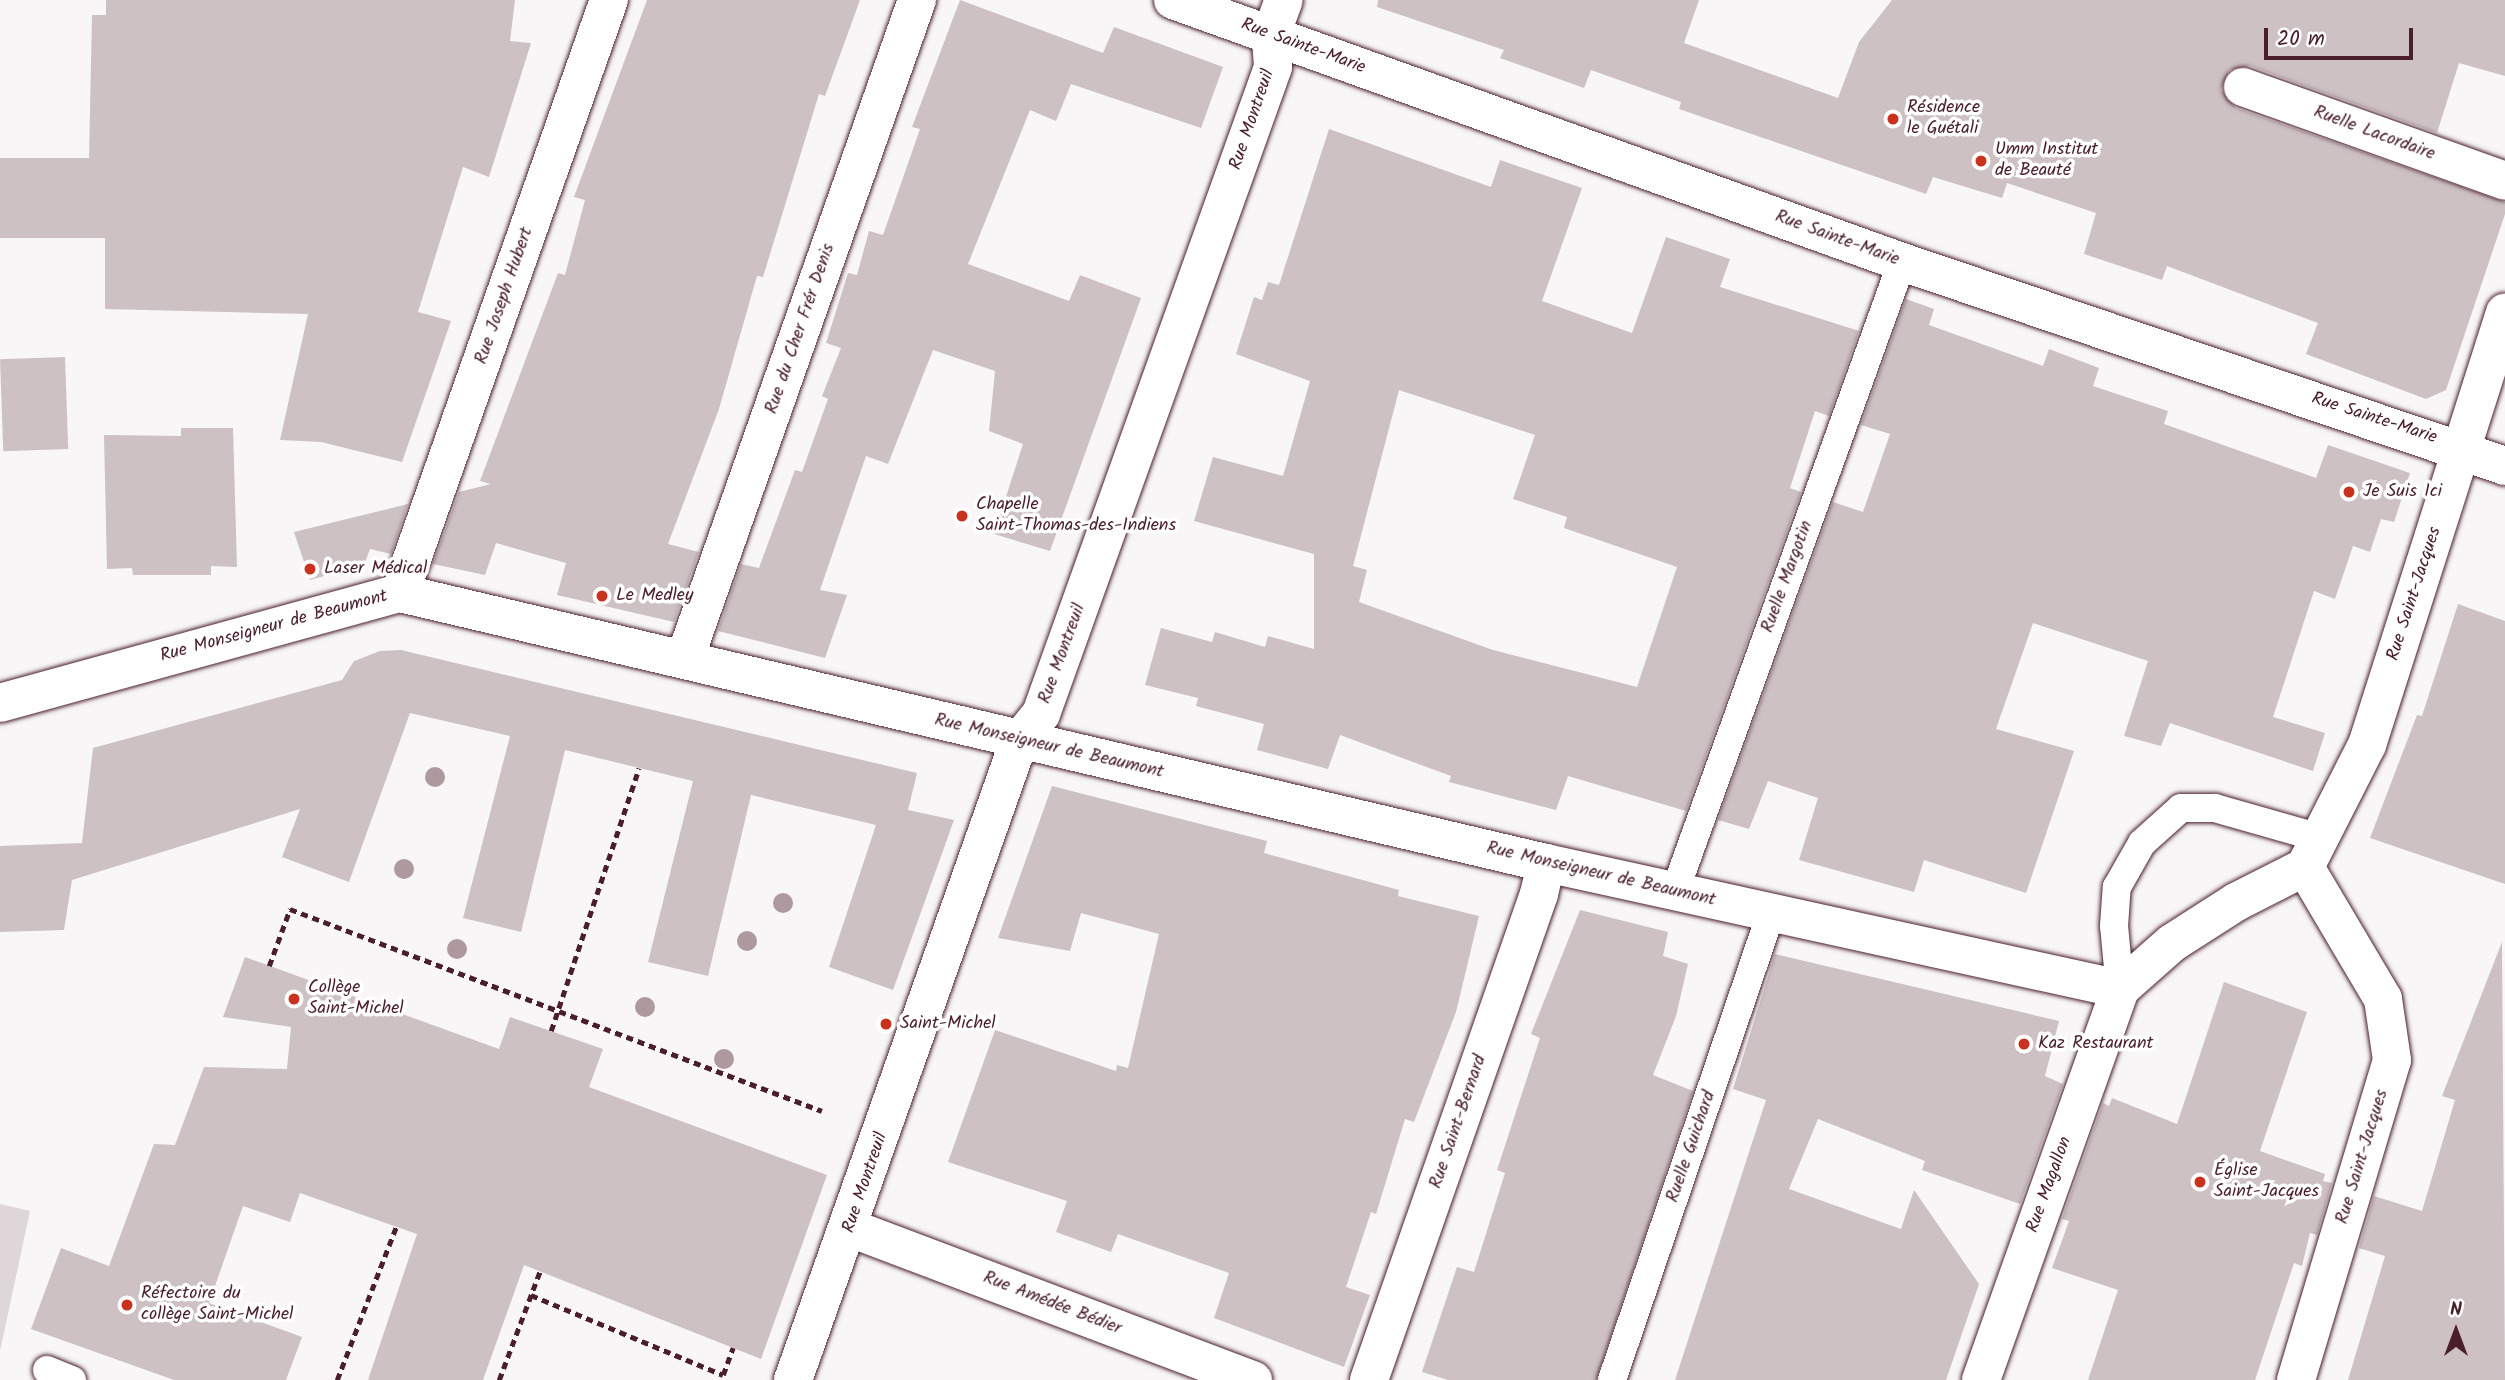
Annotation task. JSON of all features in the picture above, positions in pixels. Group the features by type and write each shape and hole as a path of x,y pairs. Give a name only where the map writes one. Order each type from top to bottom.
{"street":[{"name":"Rue Joseph Hubert","path":"400,593 608,0"},
{"name":"Rue du Cher Frér Denis","path":"685,658 917,0"},
{"name":"Rue Sainte-Marie","path":"1173,0 1902,262 2461,448 2505,466"},
{"name":"Rue Montreuil","path":"793,1380 850,1228 1019,740 1041,714 1269,80 1273,67 1271,36 1284,0"},
{"name":"Ruelle Lacordaire","path":"2243,87 2505,181"},
{"name":"Rue Saint-Jacques","path":"2296,1380 2392,1060 2383,999 2312,853 2367,745 2505,312"},
{"name":"Rue Monseigneur de Beaumont","path":"0,703 369,597 400,593 1546,863 2112,989"},
{"path":"2112,989 2172,943 2312,853"},
{"name":"Rue Saint-Bernard","path":"1369,1380 1539,894 1546,863"},
{"name":"Rue Magallon","path":"1981,1380 2112,989"},
{"name":"Rue Amédée Bédier","path":"850,1228 1254,1380"}],"lane":[{"name":"Ruelle Margotin","path":"1675,891 1902,262"},
{"path":"2112,989 2117,887 2142,843 2181,808 2215,808 2312,853"},
{"name":"Ruelle Guichard","path":"1612,1380 1771,913"}],"path":[{"path":"551,1031 639,768"},
{"path":"269,967 290,909 822,1111"},
{"path":"337,1380 396,1227"},
{"path":"499,1380 541,1271"},
{"path":"531,1295 723,1375 733,1348"}],"shaded area":[{"path":"0,1204 30,1211 0,1351"}],"building":[{"path":"106,0 515,0 510,41 531,43 489,177 463,167 418,312 451,321 402,462 321,442 280,440 308,314 105,309 105,238 0,238 0,158 89,158 92,15 106,15"},
{"path":"647,0 860,0 825,96 819,94 763,277 757,276 719,409 668,544 699,552 674,622 557,595 566,563 496,543 485,575 433,564 459,492 491,484 480,481 558,273 565,275 585,200 574,197"},
{"path":"960,0 1103,53 1114,27 1223,67 1201,128 1071,84 1056,121 1030,110 968,264 1069,301 1080,275 1141,298 1050,551 994,534 1023,444 989,431 995,371 933,350 888,464 866,456 820,590 847,595 825,658 718,631 741,564 759,568 795,470 802,472 828,399 822,396 841,348 826,343 848,273 857,275 869,231 883,235 920,129 912,127"},
{"path":"1378,0 1699,0 1684,43 1838,98 1859,42 1892,0 2505,0 2505,76 2459,63 2437,133 2250,66 2229,70 2221,90 2236,108 2505,202 2505,214 2446,390 2426,399 2306,354 2318,323 2167,266 2162,280 2084,254 2096,213 2007,183 2002,198 1933,177 1926,194 1679,109 1681,102 1591,70 1584,88 1500,58 1504,50 1377,7"},
{"path":"1329,129 1491,187 1500,160 1582,188 1542,301 1632,333 1666,237 1730,259 1720,287 1859,331 1829,416 1815,411 1790,488 1801,492 1686,811 1568,776 1556,810 1449,782 1451,776 1340,735 1328,769 1257,750 1264,724 1196,706 1198,698 1145,685 1161,628 1212,642 1215,632 1265,647 1268,636 1314,649 1314,554 1194,521 1213,457 1283,476 1310,381 1236,354 1254,297 1262,300 1268,282 1279,285","holes":["1399,390 1535,435 1513,499 1567,517 1564,528 1677,567 1637,687 1493,650 1359,602 1367,570 1353,566"]},
{"path":"1906,299 1934,309 1929,325 2043,366 2049,349 2099,368 2093,386 2168,411 2164,424 2316,478 2328,445 2410,473 2394,522 2381,519 2370,552 2353,546 2335,599 2314,591 2273,717 2325,733 2313,771 2170,723 2161,746 2124,736 2148,661 2033,623 1996,729 2074,751 2026,893 1924,860 1914,892 1799,860 1818,798 1768,781 1749,829 1718,820 1833,502 1863,512 1890,434 1861,425"},
{"path":"65,357 68,449 3,451 0,359"},
{"path":"181,428 233,428 237,567 211,566 211,575 133,575 132,568 107,569 104,435 181,436"},
{"path":"408,504 391,554 370,549 364,565 310,580 294,532"},
{"path":"2458,604 2505,621 2505,884 2370,838 2417,715 2422,716"},
{"path":"401,650 917,773 908,810 954,820 893,990 829,967 876,825 751,795 708,976 648,962 693,781 565,750 521,932 463,918 510,736 410,713 349,882 282,857 300,809 72,880 64,930 0,932 0,846 82,843 93,748 342,680 354,661 380,651"},
{"path":"1052,786 1267,841 1264,853 1399,890 1398,896 1479,916 1456,1012 1414,1122 1405,1119 1376,1214 1371,1212 1346,1287 1370,1295 1344,1367 1214,1318 1229,1273 1118,1234 1111,1252 1056,1232 1067,1201 948,1162 995,1030 1116,1071 1117,1065 1128,1068 1159,934 1081,913 1070,951 998,938"},
{"path":"1580,910 1668,932 1663,956 1688,964 1676,1016 1653,1075 1693,1091 1596,1380 1448,1380 1422,1372 1457,1267 1474,1272 1505,1173 1497,1170 1540,1038 1531,1034"},
{"path":"2502,942 2505,1380 2348,1380 2385,1256 2359,1248 2374,1196 2422,1211 2455,1100 2442,1096"},
{"path":"1775,954 2059,1021 2045,1076 2063,1084 2020,1204 1922,1170 1925,1161 1818,1119 1789,1189 1901,1229 1914,1190 1979,1284 1946,1380 1675,1380 1766,1100 1733,1089"},
{"name":"Collège Saint-Michel","path":"245,957 499,1049 510,1017 603,1049 589,1087 827,1175 761,1359 524,1265 483,1380 368,1380 417,1234 300,1193 290,1222 243,1206 209,1303 302,1337 286,1380 174,1380 31,1329 61,1248 109,1266 154,1144 175,1145 204,1067 287,1069 291,1027 223,1017"},
{"name":"Église Saint-Jacques","path":"2224,982 2307,1012 2260,1151 2325,1174 2323,1181 2332,1183 2317,1235 2310,1233 2302,1266 2294,1263 2255,1380 2088,1380 2118,1290 2052,1268 2069,1221 2062,1219 2103,1103 2109,1106 2112,1098 2177,1124"}],"place":[{"name":"Résidence le Guétali","path":"1893,119"},
{"name":"Umm Institut de Beauté","path":"1981,161"},
{"name":"Je Suis Ici","path":"2349,492"},
{"name":"Chapelle Saint-Thomas-des-Indiens","path":"962,516"},
{"name":"Laser Médical","path":"310,569"},
{"name":"Le Medley","path":"602,596"},
{"name":"Collège Saint-Michel","path":"294,999"},
{"name":"Saint-Michel","path":"886,1024"},
{"name":"Kaz Restaurant","path":"2024,1044"},
{"name":"Église Saint-Jacques","path":"2200,1182"},
{"name":"Réfectoire du collège Saint-Michel","path":"127,1305"}]}
